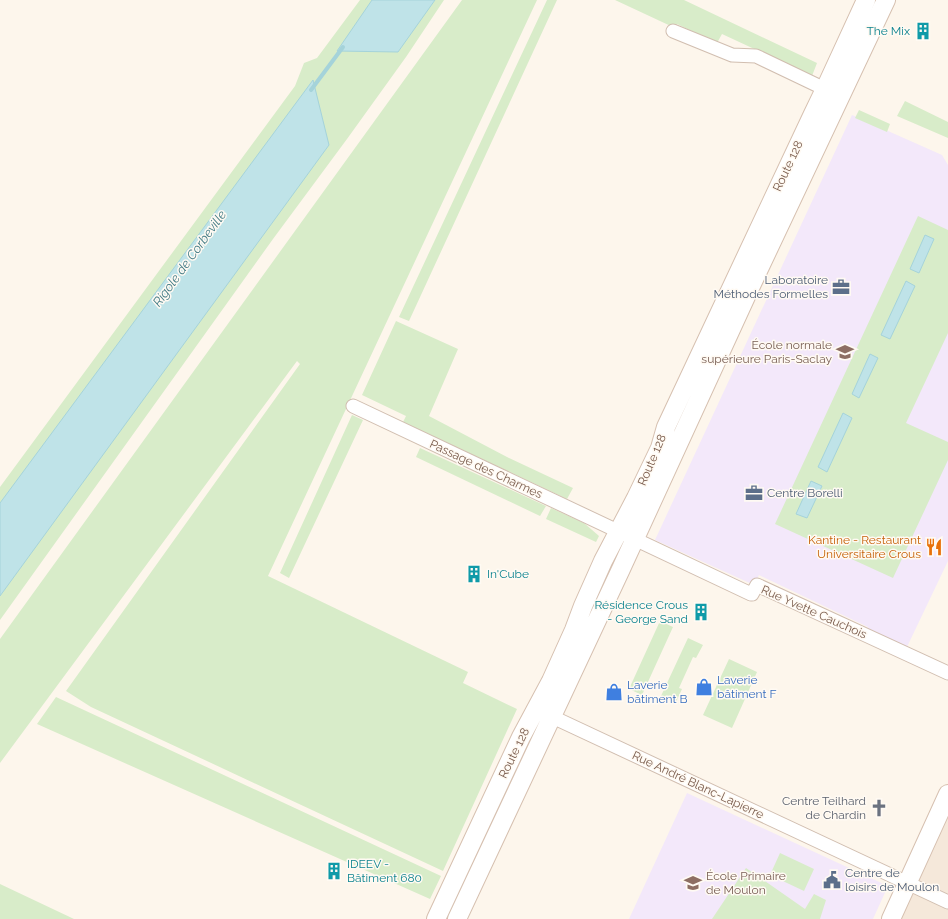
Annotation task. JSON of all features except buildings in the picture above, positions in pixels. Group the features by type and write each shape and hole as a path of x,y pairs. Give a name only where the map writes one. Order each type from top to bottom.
{"main road":[{"name":"Route 128","path":"436,919 521,737 551,681 603,561 627,535 636,498 660,448 666,427 866,0"},
{"name":"Route 128","path":"457,919 552,717 627,535 756,276 886,0"},
{"path":"891,919 948,794"}],"street":[{"path":"673,31 732,55 756,56 825,89"},
{"name":"Passage des Charmes","path":"353,406 627,535"},
{"name":"Rue Yvette Cauchois","path":"627,535 752,594 757,585 948,673"},
{"name":"Rue André Blanc-Lapierre","path":"536,709 948,902"}],"shaded area":[{"name":"École normale supérieure Paris-Saclay","path":"852,115 942,155 948,165 948,561 906,649 867,631 868,627 759,575 754,585 655,540"},
{"path":"687,793 888,886 873,919 629,919"},
{"path":"948,811 948,919 897,919"}],"green space":[{"path":"360,0 444,0 406,57 273,239 0,620 0,487 295,86 304,63 317,58"},
{"path":"462,0 537,0 268,576 468,672 463,683 517,709 443,871 91,707 66,691 300,364 297,361 0,763 0,639"},
{"path":"547,0 557,0 409,321 399,317"},
{"path":"615,0 684,0 817,63 812,76 722,34 717,43 677,24 675,28"},
{"path":"905,101 948,122 948,138 897,116"},
{"path":"859,110 890,124 887,132 855,118"},
{"path":"918,216 948,230 948,333 906,423 948,442 948,460 893,578 775,524"},
{"path":"396,321 458,349 429,416 507,457 573,488 567,499 403,422 406,416 362,395"},
{"path":"352,415 363,420 289,578 280,573"},
{"path":"420,448 546,506 540,516 416,457"},
{"path":"551,508 584,523 599,536 596,542 546,519"},
{"path":"660,621 673,627 642,695 629,689"},
{"path":"688,638 703,645 696,658 693,657 679,688 682,689 676,702 661,696"},
{"path":"729,659 757,672 732,728 703,715"},
{"path":"56,697 441,876 430,899 37,724"},
{"path":"780,853 814,869 804,891 770,875"},
{"path":"746,868 805,909 814,894 826,900 820,919 712,919"},
{"path":"0,884 74,919 0,919"}],"water":[{"path":"372,0 435,0 398,52 337,51"},
{"path":"313,80 329,145 0,596 0,503"},
{"path":"925,235 934,239 919,273 910,269"},
{"path":"906,281 915,286 890,339 881,335"},
{"path":"870,354 878,358 859,398 852,394"},
{"path":"843,413 852,418 827,472 818,467"},
{"path":"811,481 822,486 807,518 796,514"}],"waterway":[{"name":"Rigole de Corbeville","path":"311,90 343,47"}],"place":[{"name":"The Mix","path":"923,31"},
{"name":"Laboratoire Méthodes Formelles","path":"841,287"},
{"name":"École normale supérieure Paris-Saclay","path":"845,352"},
{"name":"Centre Borelli","path":"754,493"},
{"name":"Kantine - Restaurant Universitaire Crous","path":"934,547"},
{"name":"In'Cube","path":"474,574"},
{"name":"Résidence Crous - George Sand","path":"701,612"},
{"name":"Laverie bâtiment F","path":"704,687"},
{"name":"Laverie bâtiment B","path":"614,692"},
{"name":"Centre Teilhard de Chardin","path":"879,808"},
{"name":"IDEEV - Bâtiment 680","path":"334,871"},
{"name":"Centre de loisirs de Moulon","path":"832,880"},
{"name":"École Primaire de Moulon","path":"693,883"}]}
